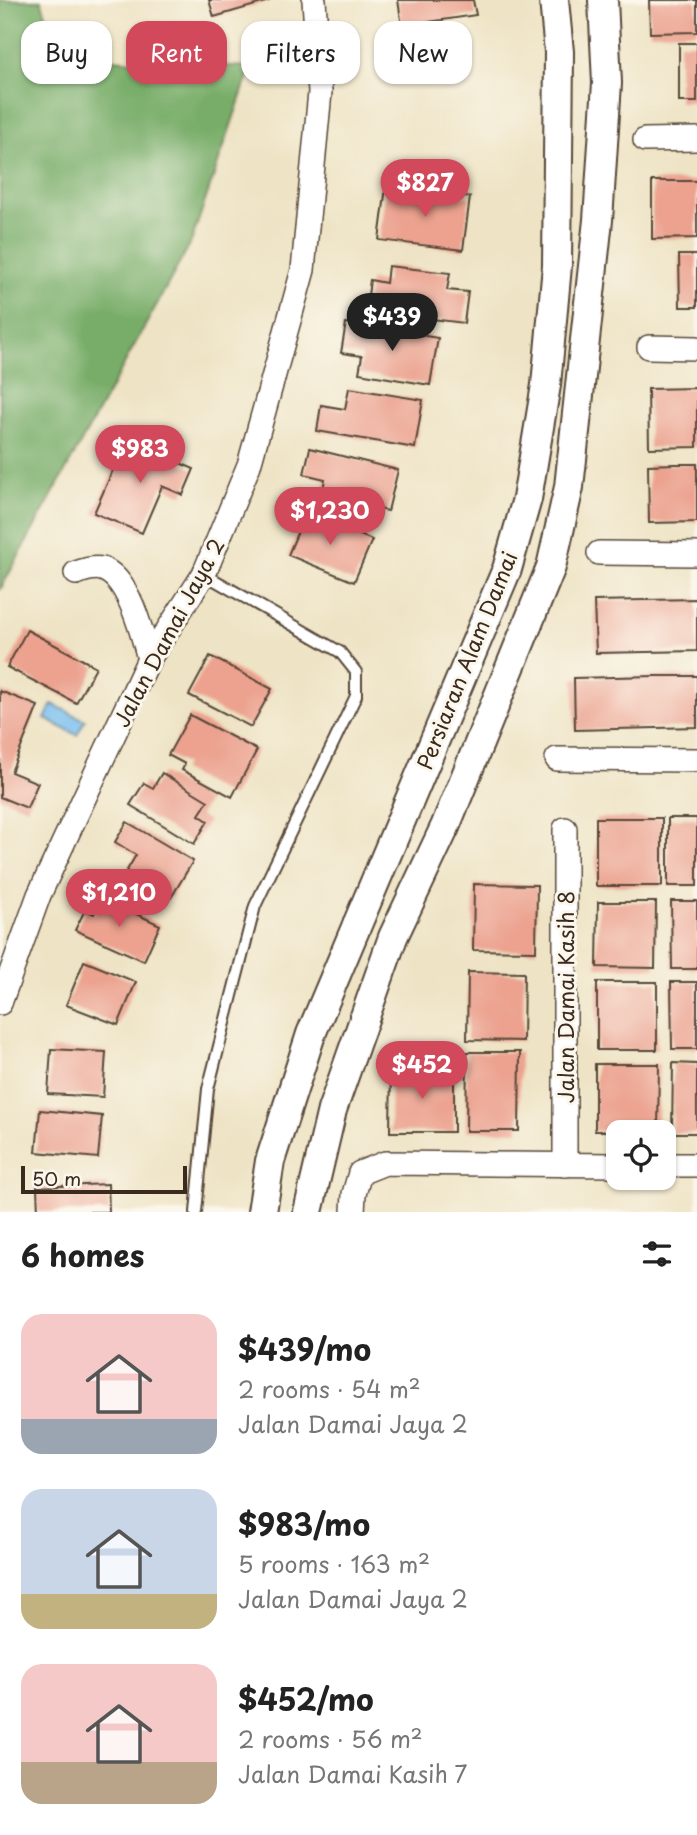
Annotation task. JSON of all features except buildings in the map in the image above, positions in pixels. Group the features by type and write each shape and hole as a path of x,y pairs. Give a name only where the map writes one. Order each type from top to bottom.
{"street":[{"name":"Jalan Damai Jaya 2","path":"0,1003 39,895 149,659 204,574 249,465 303,270 320,92 313,0"},
{"name":"Persiaran Alam Damai","path":"262,1212 270,1161 311,1034 507,569 527,499 547,384 557,266 559,52 554,0"},
{"name":"Persiaran Alam Damai","path":"308,1212 332,1110 393,937 445,827 551,567 569,487 598,220 607,83 603,0"},
{"path":"645,140 697,139"},
{"path":"649,347 697,348"},
{"path":"599,553 697,554"},
{"path":"76,573 87,569 102,569 112,575 139,620 149,659"},
{"path":"557,758 697,760"},
{"name":"Jalan Damai Kasih 8","path":"565,829 565,1166"},
{"path":"353,1212 354,1194 360,1173 385,1163 606,1165"},
{"path":"676,1165 697,1165"}],"lane":[{"path":"196,1212 208,1089 255,906 356,696 356,672 340,652 204,574"}],"green space":[{"path":"0,0 41,0 48,21 21,21 21,84 112,84 112,59 126,60 126,84 227,84 227,66 241,67 241,84 245,84 191,242 0,590"}],"water":[{"path":"52,704 85,720 77,735 45,719"}]}
